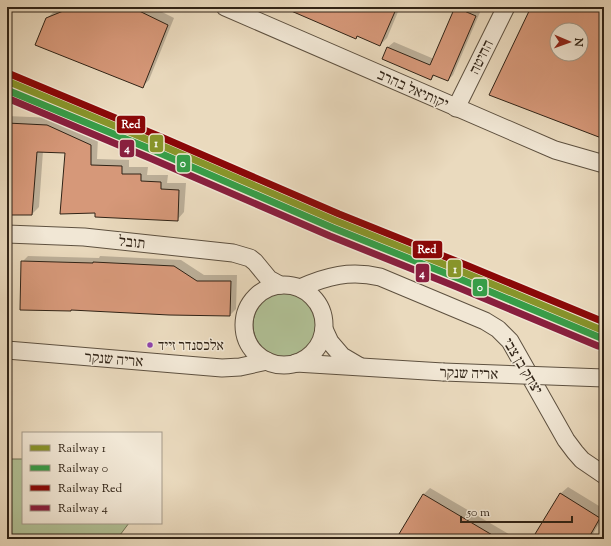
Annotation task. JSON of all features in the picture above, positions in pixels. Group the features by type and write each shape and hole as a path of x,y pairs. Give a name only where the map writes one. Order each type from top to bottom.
{"street":[{"name":"יקותיאל בהרב","path":"225,7 555,150 604,164"},
{"name":"החיטה","path":"456,108 506,7"},
{"name":"תובל","path":"7,234 84,237 224,251 245,256 255,262 269,279 280,285"},
{"path":"255,262 258,287 254,299 248,309 245,320 245,330 248,341 256,353 267,361 277,364 286,365 296,363 307,358 316,350 322,340 324,329 322,299 326,290 335,281 346,274"},
{"name":"יצחק בן צבי","path":"300,288 320,279 346,274 369,274 380,277 485,321 498,329 510,341 566,440 575,452 582,460 604,475"},
{"path":"254,299 259,294 272,287 290,285 309,293 316,300 322,310"},
{"name":"אריה שנקר","path":"324,329 330,342 342,356 359,366"},
{"path":"222,368 241,355 248,341"},
{"name":"אריה שנקר","path":"7,350 222,368 240,367 267,361"},
{"name":"אריה שנקר","path":"296,363 443,372 604,378"}],"green space":[{"path":"285,293 303,299 311,307 317,325 311,343 303,351 285,357 267,351 259,343 253,325 259,307 267,299"},
{"path":"7,459 22,459 22,524 128,524 117,539 7,539"}],"building":[{"path":"73,7 131,7 168,25 143,88 35,45 46,18"},
{"path":"282,7 397,7 380,46 357,36 356,39"},
{"path":"455,7 476,16 448,81 433,75 431,80 382,59 387,47 430,65"},
{"path":"531,7 604,7 604,139 489,95"},
{"path":"7,123 47,125 91,145 91,165 122,166 122,174 141,174 141,181 161,182 161,189 179,190 178,221 95,217 95,213 60,214 65,153 37,152 32,215 7,215"},
{"path":"21,261 93,262 174,266 197,281 231,281 230,316 169,315 71,310 20,310"},
{"path":"560,493 600,518 588,539 532,539"},
{"path":"423,494 499,539 396,539"}],"rail line":[{"name":"Red","path":"10,74 339,214 604,322"},
{"name":"1","path":"7,81 336,221 604,331"},
{"name":"0","path":"7,90 155,151 333,228 601,338"},
{"name":"4","path":"7,98 330,236 598,346"}],"place":[{"name":"אלכסנדר זייד","path":"150,345"}]}
